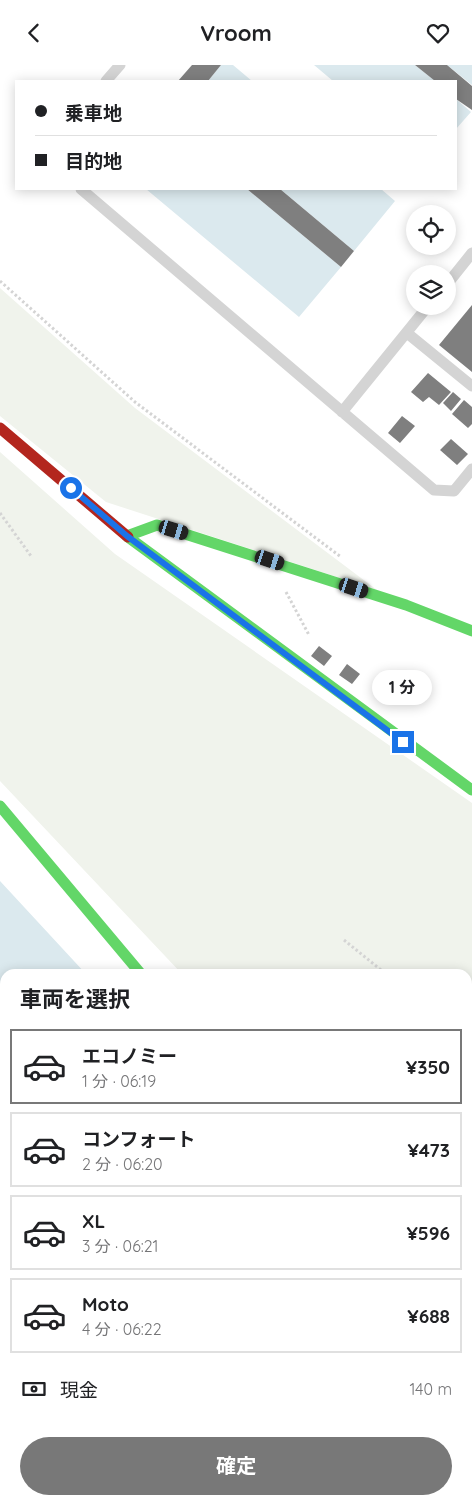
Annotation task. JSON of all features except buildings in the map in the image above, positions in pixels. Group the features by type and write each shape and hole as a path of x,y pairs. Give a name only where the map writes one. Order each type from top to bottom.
{"street":[{"path":"0,428 127,536 418,753 472,790"},
{"path":"127,536 157,525 406,605 472,631"},
{"path":"0,807 137,969"}],"lane":[{"path":"107,80 120,65"},
{"path":"82,190 434,490 454,491 472,469"},
{"path":"456,273 472,253"},
{"path":"342,412 421,315"},
{"path":"407,333 472,386"}],"path":[{"path":"0,281 135,402 341,558"},
{"path":"0,513 30,556"},
{"path":"270,560 310,635"},
{"path":"344,940 380,969"}],"shaded area":[{"path":"221,65 233,65 251,80 209,80"},
{"path":"314,65 415,65 434,80 332,80"},
{"path":"447,65 472,65 472,85"},
{"path":"457,100 471,112 457,128"},
{"path":"147,190 248,190 341,267 299,317"},
{"path":"281,190 382,190 395,201 354,251"},
{"path":"0,288 135,408 377,590 106,502 0,416"},
{"path":"0,452 115,554 472,803 472,969 177,969 0,781"},
{"path":"0,881 81,969 0,969"}],"traffic: fast":[{"path":"127,536 157,525 406,605 472,631"},
{"path":"128,537 472,790"},
{"path":"0,806 137,969"}],"traffic: jam":[{"path":"0,428 128,537"}],"route":[{"path":"71,488 127,536 403,742"}]}
